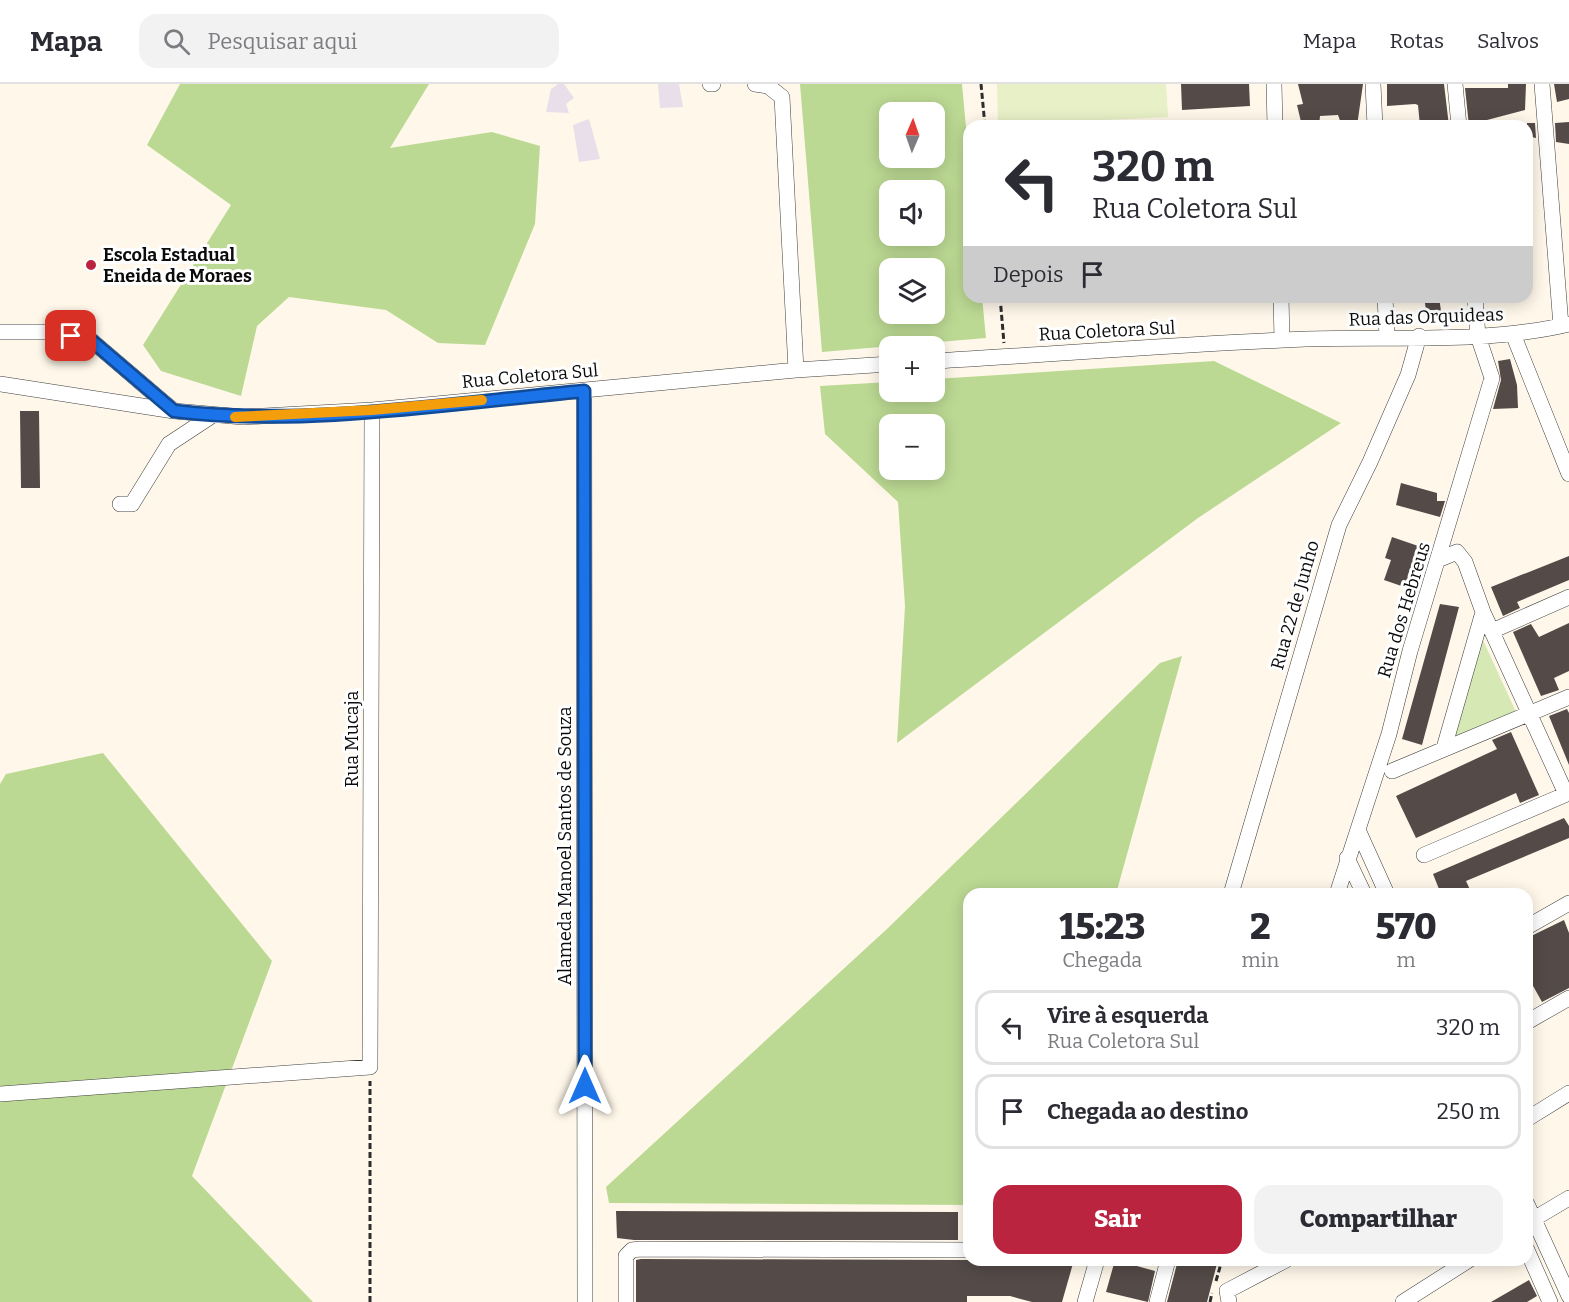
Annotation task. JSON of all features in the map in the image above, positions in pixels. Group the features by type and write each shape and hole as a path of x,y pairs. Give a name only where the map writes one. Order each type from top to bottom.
{"street":[{"path":"755,84 768,86 782,97 796,370"},
{"path":"1274,84 1275,120"},
{"path":"1372,84 1375,120"},
{"path":"1455,84 1458,120"},
{"path":"1542,84 1565,325"},
{"path":"1281,303 1282,340"},
{"path":"1385,303 1387,337"},
{"name":"Rua dos Hebreus","path":"1339,888 1347,858 1359,832 1389,734 1410,651 1440,559 1492,378 1478,336 1475,303"},
{"name":"Rua das Orquideas","path":"1282,340 1478,336 1513,334 1565,325"},
{"path":"0,332 50,332 92,341 174,411"},
{"path":"1513,334 1564,452 1569,474"},
{"name":"Rua 22 de Junho","path":"1233,888 1339,525 1370,462 1408,375 1419,336"},
{"name":"Rua Coletora Sul","path":"945,361 1282,340"},
{"name":"Rua Coletora Sul","path":"0,384 174,411 243,417 372,410 796,370 879,365"},
{"name":"Alameda Manoel Santos de Souza","path":"584,391 585,1302"},
{"name":"Rua Mucaja","path":"370,1067 372,410"},
{"path":"120,504 132,504 170,444 213,415"},
{"path":"1424,855 1568,793 1492,631 1465,562 1457,552 1440,559"},
{"path":"1492,631 1569,597"},
{"path":"1444,748 1484,612"},
{"path":"1392,771 1569,697"},
{"path":"1359,832 1384,888"},
{"path":"1347,858 1361,888"},
{"path":"1533,924 1569,903"},
{"path":"1533,1019 1569,998"},
{"path":"0,1094 370,1067"},
{"path":"1533,1115 1569,1093"},
{"path":"1533,1220 1569,1198"},
{"path":"1533,1225 1569,1298 1565,1302"},
{"path":"626,1302 626,1256 632,1250 963,1250"},
{"path":"1533,1264 1550,1302"},
{"path":"1085,1302 1095,1266"},
{"path":"1157,1302 1166,1266"},
{"path":"1229,1302 1227,1291 1275,1266"},
{"path":"1403,1302 1460,1266"}],"path":[{"path":"981,84 984,120"},
{"path":"1000,303 1005,357"},
{"path":"370,1067 370,1302"}],"shaded area":[{"path":"558,84 564,84 574,98 566,104 569,113 546,112 551,89"},
{"path":"658,84 679,84 683,107 660,108"},
{"path":"589,119 600,159 579,162 573,125"}],"green space":[{"path":"180,84 429,84 390,148 492,132 540,146 535,224 485,345 438,343 386,310 289,297 257,326 241,396 161,371 143,345 231,205 147,145"},
{"path":"800,84 962,84 965,120 963,120 963,303 983,303 986,338 945,342 945,336 879,336 879,347 822,352"},
{"path":"997,84 1166,84 1168,117 1104,120 998,120"},
{"path":"1214,361 1341,423 1198,518 897,743 905,606 898,502 825,434 820,386 879,383 879,402 945,402 945,378"},
{"path":"1482,638 1516,712 1454,738"},
{"path":"1182,656 1118,888 963,888 963,1205 609,1203 606,1187 888,928 1160,663"},
{"path":"103,753 272,961 192,1176 313,1302 0,1302 0,784 6,774"}],"building":[{"path":"1181,84 1249,84 1250,106 1182,110"},
{"path":"1298,84 1363,84 1358,120 1340,120 1338,115 1320,116 1320,120 1301,120 1297,105 1303,104"},
{"path":"1387,84 1444,84 1448,120 1419,120 1418,105 1415,104 1387,106"},
{"path":"1508,84 1526,84 1525,110 1487,120 1468,120 1465,88 1508,88"},
{"path":"1554,84 1569,84 1569,99 1557,102"},
{"path":"1569,122 1569,144 1556,142 1555,123"},
{"path":"1533,123 1535,123 1536,138 1533,137"},
{"path":"1425,303 1440,303 1441,311 1426,310"},
{"path":"1510,359 1517,385 1518,408 1493,409 1501,380 1498,361"},
{"path":"20,411 39,411 40,488 21,488"},
{"path":"1401,483 1437,493 1437,501 1445,501 1440,517 1396,505"},
{"path":"1392,537 1427,549 1413,590 1384,580 1391,560 1385,558"},
{"path":"1569,556 1569,580 1517,602 1520,608 1503,616 1491,587"},
{"path":"1440,604 1459,607 1422,745 1402,739"},
{"path":"1569,623 1569,671 1554,678 1559,690 1541,696 1513,632 1531,624 1539,637"},
{"path":"1567,709 1569,713 1569,765 1549,716"},
{"path":"1511,732 1539,795 1520,803 1516,793 1416,838 1396,796 1497,749 1492,740"},
{"path":"1564,818 1569,826 1569,838 1466,881 1469,888 1439,888 1433,874"},
{"path":"1564,920 1569,933 1569,988 1542,1002 1533,986 1533,935"},
{"path":"616,1211 958,1212 958,1240 634,1240 617,1238"},
{"path":"636,1260 963,1260 963,1266 1072,1266 1062,1302 1032,1302 1010,1296 967,1296 967,1302 636,1302"},
{"path":"1113,1266 1137,1266 1155,1271 1148,1302 1106,1292"},
{"path":"1176,1266 1216,1266 1207,1302 1167,1302"},
{"path":"1529,1280 1537,1296 1527,1302 1491,1302"}],"slow traffic":[{"path":"235,417 372,410 482,400"}],"place":[{"name":"Escola Estadual Eneida de Moraes","path":"91,265"}],"route":[{"path":"71,336 92,341 174,411 191,413 243,417 372,410 584,391 585,1086"}]}
